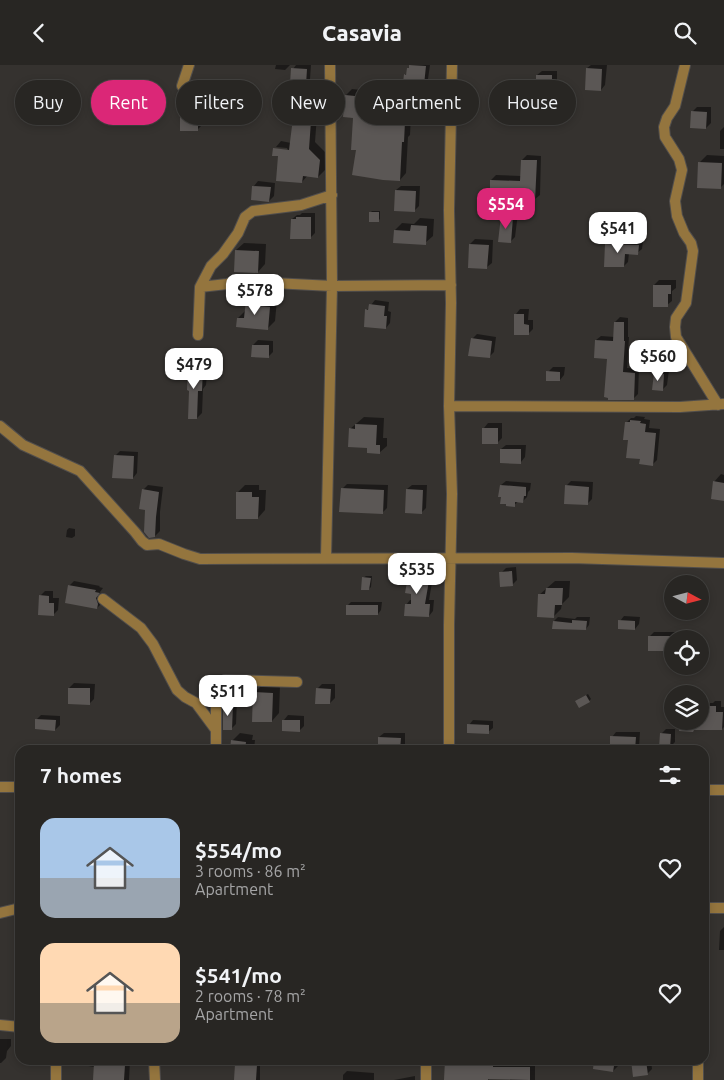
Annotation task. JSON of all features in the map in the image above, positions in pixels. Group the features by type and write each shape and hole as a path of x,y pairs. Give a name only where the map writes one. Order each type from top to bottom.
{"street":[{"path":"184,80 190,65"},
{"path":"326,558 332,286 330,65"},
{"path":"449,745 452,494 449,406 451,285 449,210 452,65"},
{"path":"686,65 676,106 667,118 664,127 665,137 682,170 675,201 677,216 684,233 691,243 693,251 686,303 676,318 674,327 676,337 721,405"},
{"path":"198,335 200,287 211,266 238,233 245,217 253,211 300,205 332,195"},
{"path":"200,287 227,284 235,281 332,286 451,285"},
{"path":"449,406 680,407 721,405"},
{"path":"0,426 23,445 80,471 147,545 159,544 200,559 572,558 724,563"},
{"path":"103,599 142,628 153,644 177,690 196,703 216,729"},
{"path":"216,745 216,693 218,686 225,680 297,682"},
{"path":"0,787 15,787"},
{"path":"709,790 724,790"},
{"path":"709,908 724,908"},
{"path":"0,913 15,910"},
{"path":"0,1025 15,1026"},
{"path":"56,1065 56,1080"},
{"path":"154,1065 155,1080"},
{"path":"426,1065 426,1080"},
{"path":"698,1065 698,1080"}],"building":[{"path":"409,65 426,66 425,80 403,80 404,74 406,75 407,68 409,68"},
{"path":"291,68 307,69 306,80 290,80"},
{"path":"586,68 602,69 601,91 585,90"},
{"path":"536,75 552,75 552,80 536,80"},
{"path":"345,95 355,96 355,125 405,125 400,181 352,175 356,150 351,150 353,118 345,117"},
{"path":"691,111 707,112 706,129 690,128"},
{"path":"180,125 198,125 198,131 180,131"},
{"path":"311,125 309,149 320,160 318,178 303,176 302,183 276,181 278,156 272,156 273,148 289,150 292,126"},
{"path":"521,160 537,160 535,201 521,200 522,190 490,189 490,180 520,181"},
{"path":"698,162 722,163 721,189 697,188"},
{"path":"252,186 271,187 269,202 251,200"},
{"path":"395,190 416,191 415,212 394,211"},
{"path":"369,212 379,212 379,222 369,222"},
{"path":"501,216 513,217 511,243 498,242"},
{"path":"296,217 311,217 311,239 290,239 291,219 296,219"},
{"path":"411,225 427,226 426,245 393,243 394,230 410,231"},
{"path":"469,244 489,245 487,269 468,268"},
{"path":"605,244 639,245 638,255 625,254 624,267 604,267"},
{"path":"235,250 259,251 258,273 234,272"},
{"path":"653,285 671,285 671,294 668,294 668,307 653,307"},
{"path":"246,300 260,301 260,306 270,307 268,330 236,327 237,318 244,318"},
{"path":"369,304 385,306 384,316 387,316 386,329 364,327 365,309 368,310"},
{"path":"514,314 524,314 524,324 529,325 529,335 514,335"},
{"path":"614,322 624,322 623,372 635,373 634,400 608,400 608,398 604,397 607,359 594,358 595,340 613,341"},
{"path":"471,338 492,341 490,358 468,356"},
{"path":"252,345 269,345 269,358 251,357"},
{"path":"188,367 203,368 202,391 198,391 197,419 188,419"},
{"path":"546,371 560,372 560,381 546,381"},
{"path":"654,373 664,374 663,391 652,390"},
{"path":"630,420 641,421 640,423 646,424 645,432 656,433 653,466 639,464 640,459 626,458 628,440 623,440 625,422 630,422"},
{"path":"355,424 377,425 376,445 380,445 380,454 367,453 367,448 348,447 349,428 355,429"},
{"path":"482,428 498,428 498,444 482,444"},
{"path":"500,449 521,449 521,464 500,463"},
{"path":"114,455 134,456 133,479 112,478"},
{"path":"713,481 724,483 724,501 711,499"},
{"path":"500,485 526,487 526,496 524,496 523,503 515,502 515,507 500,504 501,497 498,497"},
{"path":"565,485 589,487 588,505 564,504"},
{"path":"341,488 384,490 383,514 339,512"},
{"path":"142,489 159,492 155,537 149,538 144,532 145,510 139,509"},
{"path":"406,489 423,490 422,514 405,513"},
{"path":"236,492 252,492 252,497 259,497 258,519 236,519"},
{"path":"409,571 430,575 425,604 430,604 429,617 404,616 405,604 411,604 411,594 405,593"},
{"path":"512,571 513,586 500,587 499,572"},
{"path":"362,577 371,578 369,590 361,590"},
{"path":"68,585 96,590 95,592 100,593 96,598 97,609 65,603"},
{"path":"546,588 563,588 562,605 555,605 554,618 537,617 538,594 545,594"},
{"path":"39,595 49,596 49,603 54,603 54,616 38,615"},
{"path":"346,605 378,605 378,615 346,615"},
{"path":"572,620 587,621 586,630 552,629 553,621 572,623"},
{"path":"618,620 635,621 635,630 618,629"},
{"path":"648,636 664,636 664,651 648,651"},
{"path":"68,688 90,688 90,705 68,704"},
{"path":"316,688 331,689 330,704 315,704"},
{"path":"253,692 273,693 272,722 252,722"},
{"path":"586,695 590,702 579,708 575,701"},
{"path":"223,703 233,704 232,730 223,730"},
{"path":"709,706 716,706 716,712 723,712 722,730 709,730"},
{"path":"35,719 56,720 55,731 35,729"},
{"path":"282,720 300,720 300,732 282,731"},
{"path":"467,724 489,725 489,734 467,733"},
{"path":"679,730 694,730 693,732"},
{"path":"660,733 671,734 670,745 659,745"},
{"path":"610,736 636,737 635,745 610,745"},
{"path":"378,737 401,738 400,745 378,745"},
{"path":"231,740 246,742 246,745 230,745"},
{"path":"94,1065 125,1065 124,1080 93,1080"},
{"path":"235,1065 257,1065 256,1080 234,1080"},
{"path":"445,1065 530,1067 530,1080 444,1080"},
{"path":"593,1065 614,1065 613,1072 593,1069"},
{"path":"632,1065 647,1065 648,1075 633,1077"}]}
